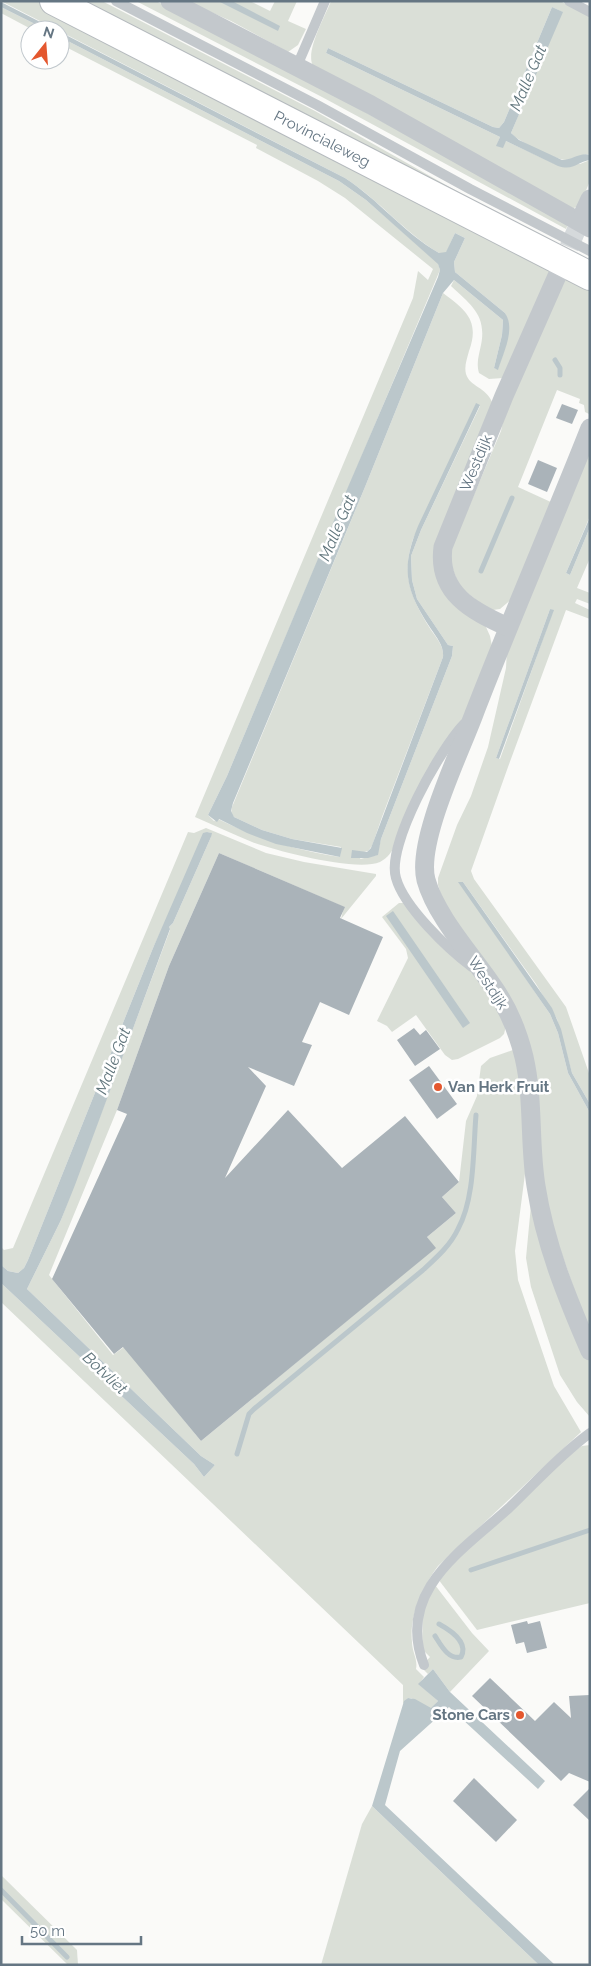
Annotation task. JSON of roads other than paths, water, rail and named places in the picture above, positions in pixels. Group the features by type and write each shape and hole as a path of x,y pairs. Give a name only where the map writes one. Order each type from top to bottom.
{"main road":[{"name":"Provincialeweg","path":"54,1 590,276"}],"street":[{"path":"170,1 404,123 588,213"},
{"name":"Westdijk","path":"508,627 475,611 456,595 442,568 442,547 557,276"},
{"name":"Westdijk","path":"589,431 508,627 438,806 429,842 425,874 429,887 442,913 498,994 512,1021 524,1057 529,1090 534,1171 544,1226 559,1275 590,1352"}],"lane":[{"name":"Provincialeweg","path":"116,1 308,100 470,189 590,251"},
{"path":"297,66 325,1"},
{"path":"569,1 590,12"},
{"path":"474,714 450,741 422,787 398,848 394,868 395,876 403,894 434,932 456,955 487,978"},
{"path":"424,1664 417,1643 416,1629 422,1603 438,1573 461,1549 509,1508 590,1433"}],"water":[{"path":"218,1 232,1 280,26 278,31"},
{"path":"1,2 36,20 27,20 1,7"},
{"name":"Malle Gat","path":"552,7 563,12 511,133 519,140 562,160 586,154 590,155 590,160 572,167 558,166 506,141 503,148 496,146 500,137 326,53 328,48 493,127 499,128 504,122"},
{"name":"Malle Gat","path":"70,37 345,178 369,196 414,236 439,253 446,252 455,233 465,238 454,262 455,272 505,313 508,319 508,341 498,370 494,368 502,335 503,320 454,280 443,293 365,487 233,803 231,811 234,817 262,830 292,839 342,848 340,857 276,844 247,833 219,819 217,822 208,815 227,776 440,270 438,264 366,200 339,181 70,42"},
{"path":"476,403 480,405 421,530 411,556 412,580 417,599 448,645 453,646 452,656 381,839 378,855 368,858 351,858 352,850 367,852 371,848 443,657 440,642 416,603 411,591 408,580 409,555 418,526"},
{"path":"590,517 590,527 570,575 566,573"},
{"path":"550,609 554,610 499,759 496,758"},
{"path":"203,833 212,833 211,837 173,923 169,927 170,929 75,1185 61,1220 27,1289 201,1456 215,1465 204,1477 194,1464 1,1283 1,1265 8,1271 18,1273 24,1268 28,1260 153,948"},
{"path":"458,882 463,882 552,1008 561,1029 572,1073 590,1104 590,1113 568,1073 558,1033 550,1014"},
{"path":"393,911 470,1023 463,1028 386,916"},
{"path":"433,1669 450,1692 545,1781 538,1789 449,1707 400,1751 385,1805 555,1965 539,1965 372,1806 404,1701 408,1698 415,1699 431,1708 438,1701 418,1684"}],"waterway":[{"path":"555,360 560,368 560,375"},
{"path":"481,571 512,498"},
{"path":"237,1454 249,1414 254,1409 423,1270 451,1241 464,1217 468,1203 476,1115"},
{"path":"471,1570 590,1530"},
{"path":"435,1636 449,1654 461,1657 463,1652 462,1646 457,1637 439,1624"},
{"path":"1,1890 67,1957"}],"tunnel":[{"path":"558,273 584,212"}],"place":[{"name":"Van Herk Fruit","path":"438,1087"},
{"name":"Stone Cars","path":"520,1715"}],"water label":[{"name":"Botvliet","path":"105,1373"}]}
